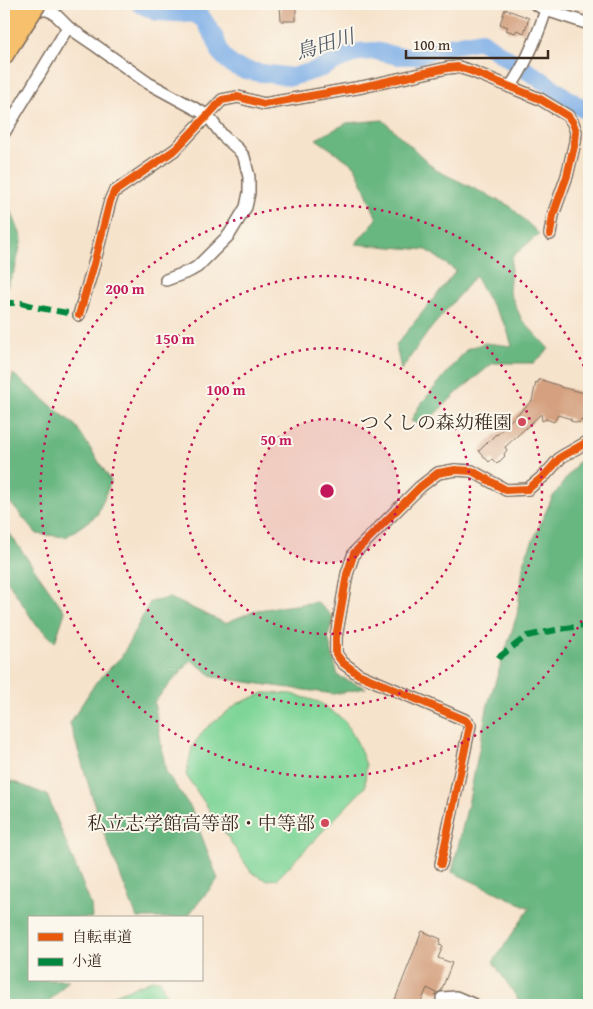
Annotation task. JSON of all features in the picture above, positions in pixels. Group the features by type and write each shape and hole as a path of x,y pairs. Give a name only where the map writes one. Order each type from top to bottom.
{"highway":[{"path":"4,57 9,36 21,4"},
{"path":"9,36 38,4"}],"street":[{"path":"534,4 546,10 589,24"},
{"path":"4,12 22,9 54,12 68,27 148,83 207,115 223,136 244,157 249,177 249,193 246,207 228,235 197,267 166,280"},
{"path":"512,85 538,34 546,10"},
{"path":"4,133 68,27"},
{"path":"79,315 114,192 176,149 222,100 238,97 264,104 362,87 458,67 512,85 568,116 574,123 576,132 575,142 567,176 553,215 550,234"},
{"path":"440,864 470,725 465,720 358,674 336,654 336,637 346,583 354,553 420,488 438,473 455,470 472,471 506,490 528,489 546,474 561,457 589,441"},
{"path":"442,1005 442,998 456,997 475,1005"}],"green space":[{"path":"383,120 436,170 510,206 539,234 512,257 509,291 522,320 549,349 534,363 493,363 458,392 422,426 411,421 419,406 467,349 485,343 512,346 506,326 475,276 428,332 401,370 396,345 456,271 427,250 355,244 377,219 355,166 316,139 347,123"},
{"path":"4,210 12,213 22,238 15,270 4,292"},
{"path":"13,374 76,426 111,481 97,515 66,537 37,534 6,498 4,503 4,417"},
{"path":"584,454 589,456 589,1005 522,1005 493,962 530,908 452,872 469,800 488,704 517,615 524,560 552,498"},
{"path":"4,525 65,612 55,642 34,622 4,575"},
{"path":"170,598 225,623 257,610 317,602 333,617 328,637 338,676 366,688 334,694 214,677 191,660 154,702 166,772 191,808 218,879 188,916 136,916 100,823 70,723 96,682 122,656 150,602"},
{"path":"264,693 292,694 319,702 345,721 358,744 366,765 365,787 277,879 266,880 251,872 186,775 192,747 204,730 237,704"},
{"path":"4,778 47,795 91,905 92,916 28,916 28,982 67,982 46,1005 4,1005"},
{"path":"147,982 161,982 170,1005 90,1005"}],"building":[{"path":"280,4 296,4 296,21 281,21"},
{"path":"505,9 529,18 524,33 517,30 515,33 506,30 508,27 500,24"},
{"name":"つくしの森幼稚園","path":"539,379 560,387 589,394 589,423 581,420 579,423 571,421 571,419 558,415 554,422 546,419 542,421 541,414 505,447 507,450 504,454 505,456 497,464 492,459 489,462 479,451 532,401 536,382 538,383"},
{"path":"422,931 441,939 439,945 443,946 438,958 452,963 441,991 437,993 427,988 420,1005 393,1005"}],"waterway":[{"name":"鳥田川","path":"140,4 157,12 195,14 203,19 215,38 221,54 232,65 255,72 292,77 322,68 358,52 375,51 398,56 417,56 444,47 481,40 589,112"}],"marked path":[{"path":"4,305 5,303 21,303 79,315"},
{"path":"498,658 527,636 589,625"}],"cycle path":[{"path":"79,315 114,192 176,149 222,100 238,97 264,104 362,87 458,67 540,99 568,116 576,132 567,176 553,215 550,234"},
{"path":"441,864 470,725 465,720 358,674 343,663 336,654 336,637 347,574 354,553 420,487 438,473 455,470 472,471 506,490 528,489 546,474 561,457 589,441"}],"place":[{"name":"つくしの森幼稚園","path":"522,422"},
{"name":"私立志学館高等部・中等部","path":"325,823"}]}
